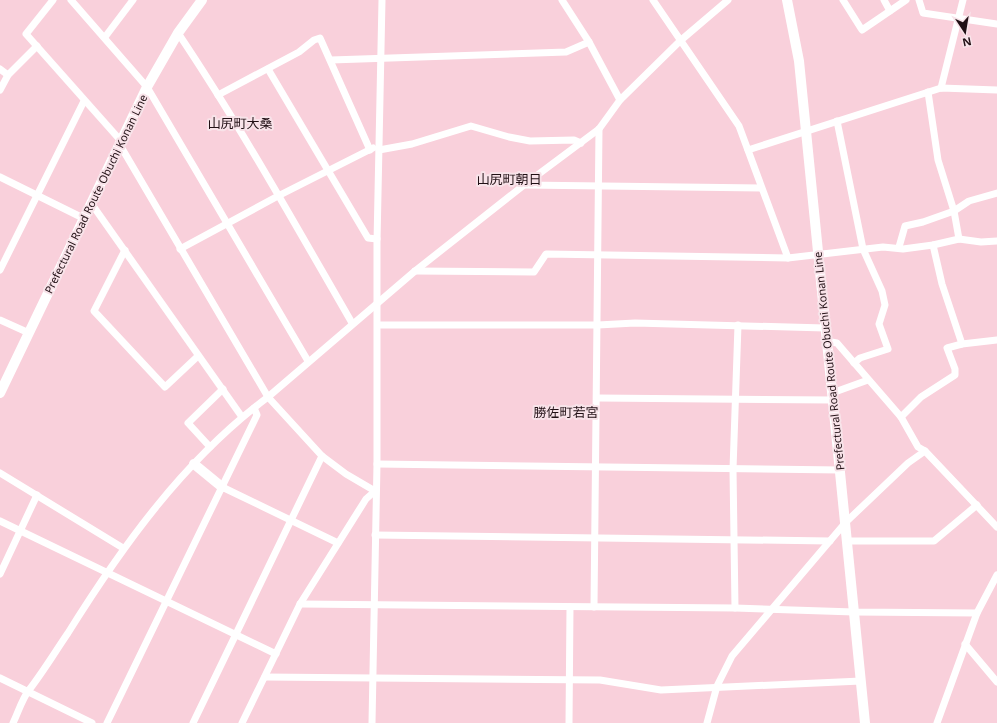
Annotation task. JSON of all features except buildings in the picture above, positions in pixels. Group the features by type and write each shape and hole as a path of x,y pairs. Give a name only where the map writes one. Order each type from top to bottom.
{"main road":[{"name":"Prefectural Road Route Obuchi Konan Line","path":"0,393 83,218 148,86 178,33 202,0"},
{"name":"Prefectural Road Route Obuchi Konan Line","path":"786,0 799,62 865,723"},
{"path":"194,464 222,487"}],"street":[{"path":"53,0 26,34 120,143 180,249 268,397 322,456 346,474 375,491"},
{"path":"72,0 148,86 308,361"},
{"path":"105,38 133,0"},
{"path":"372,723 375,491 377,464 377,304 382,0"},
{"path":"562,0 588,42 620,100"},
{"path":"653,0 739,126 788,258"},
{"path":"13,723 29,691 123,548 170,489 210,447 242,417 268,397 415,270 524,184 599,129 620,100 680,41 728,0"},
{"path":"843,0 862,30 906,0"},
{"path":"884,0 890,11"},
{"path":"919,0 923,13 997,24"},
{"path":"941,88 963,0"},
{"path":"178,33 218,95 352,323"},
{"path":"218,95 299,52 314,40 320,38 370,150"},
{"path":"331,60 381,57 566,52 588,42"},
{"path":"0,90 8,75 37,46"},
{"path":"0,69 8,75"},
{"path":"268,69 368,238 378,240"},
{"path":"748,150 837,120 941,88 997,90"},
{"path":"928,92 938,160 954,211 959,239"},
{"path":"0,270 84,101"},
{"path":"837,120 864,249 882,291 885,305 879,324 888,349 860,358 854,363"},
{"path":"180,249 278,196 370,150 412,144 471,126 508,137 530,141 574,140 581,143"},
{"path":"594,608 598,398 599,129"},
{"path":"0,177 83,218"},
{"path":"524,184 761,188"},
{"path":"899,247 905,226 923,222 954,211 969,201 997,193"},
{"path":"91,203 242,417"},
{"path":"415,270 534,272 546,254 788,258 864,249 899,247 903,249 933,245 959,239 981,242 997,241"},
{"path":"933,245 942,284 962,344"},
{"path":"125,250 94,311 165,387 198,356"},
{"path":"0,320 29,333"},
{"path":"378,325 598,326 635,323 825,328"},
{"path":"735,608 733,469 738,325"},
{"path":"901,418 921,397 955,375 956,370 947,348 962,344 997,340"},
{"path":"826,341 837,343 901,418 918,447 925,451 997,527"},
{"path":"598,398 736,399 832,397 868,380"},
{"path":"210,447 188,423 223,389"},
{"path":"107,723 257,415 254,408"},
{"path":"706,723 717,688 732,656 846,522 908,463 925,451"},
{"path":"193,723 322,456"},
{"path":"377,464 840,470"},
{"path":"0,473 123,548"},
{"path":"222,487 338,543"},
{"path":"242,723 300,604 366,499 375,491"},
{"path":"0,574 21,526 37,495"},
{"path":"848,541 934,541 977,505"},
{"path":"0,521 276,654"},
{"path":"375,535 830,541"},
{"path":"938,723 977,613 997,575"},
{"path":"300,604 594,608 735,608 854,612 977,613"},
{"path":"569,723 570,607"},
{"path":"965,644 997,682"},
{"path":"265,676 600,680 661,690 861,681"},
{"path":"0,678 92,723"}],"district":[{"name":"山尻町大桑","path":"240,123"},
{"name":"山尻町朝日","path":"509,179"},
{"name":"勝佐町若宮","path":"566,412"}]}
